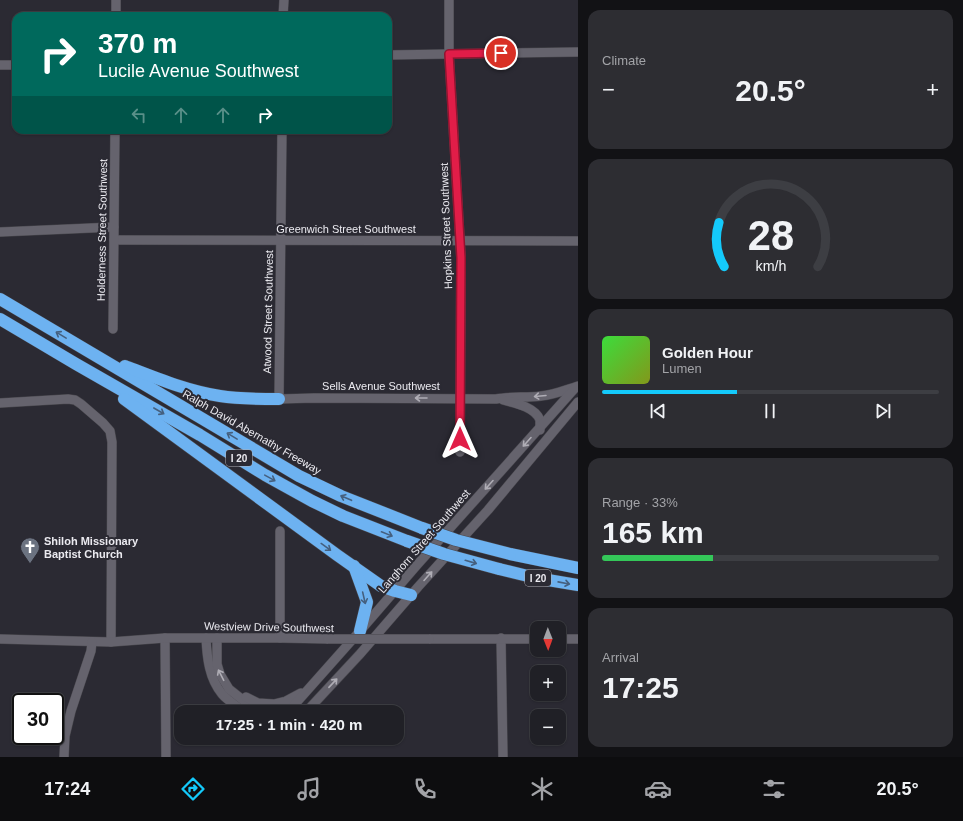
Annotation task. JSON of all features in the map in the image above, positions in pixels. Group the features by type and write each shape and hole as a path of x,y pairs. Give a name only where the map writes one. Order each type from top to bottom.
{"highway":[{"name":"Ralph David Abernathy Freeway","path":"0,299 299,476 341,496 456,540 510,554 578,568"},
{"name":"I 20","path":"0,319 312,501 343,516 407,541 457,558 536,578 578,585"},
{"path":"95,355 200,392 238,399 279,399"},
{"path":"76,364 381,586 411,595"},
{"path":"354,566 366,602 360,631"}],"street":[{"path":"116,0 116,12"},
{"path":"283,12 284,0"},
{"name":"Hopkins Street Southwest","path":"449,0 449,54 461,258 460,452"},
{"path":"392,55 578,52"},
{"path":"0,65 12,65"},
{"name":"Holderness Street Southwest","path":"113,329 115,134"},
{"name":"Atwood Street Southwest","path":"279,399 282,134"},
{"path":"0,232 114,227"},
{"name":"Greenwich Street Southwest","path":"114,240 578,241"},
{"name":"Sells Avenue Southwest","path":"279,399 496,399 556,394 578,386"},
{"name":"Langhorn Street Southwest","path":"294,705 417,564 578,386"},
{"path":"496,399 524,406 534,412 540,420 540,440 536,453"},
{"path":"0,402 75,400 104,423 110,431 112,442 111,642"},
{"path":"313,705 488,510 578,402"},
{"path":"280,531 280,638"},
{"path":"165,638 166,757"},
{"name":"Westview Drive Southwest","path":"0,639 111,642 165,638 530,639"},
{"path":"206,638 209,669 214,682 223,695 235,705"},
{"path":"217,638 216,664 220,674 229,689 249,705"},
{"path":"501,638 503,757"},
{"path":"566,639 578,639"},
{"path":"64,757 65,736 71,711 91,651 92,642"},
{"path":"235,694 258,703 274,704 286,701 308,690"}],"place":[{"name":"Shiloh Missionary Baptist Church","path":"30,564"}],"route":[{"path":"460,439 461,258 449,54 501,53"}]}
